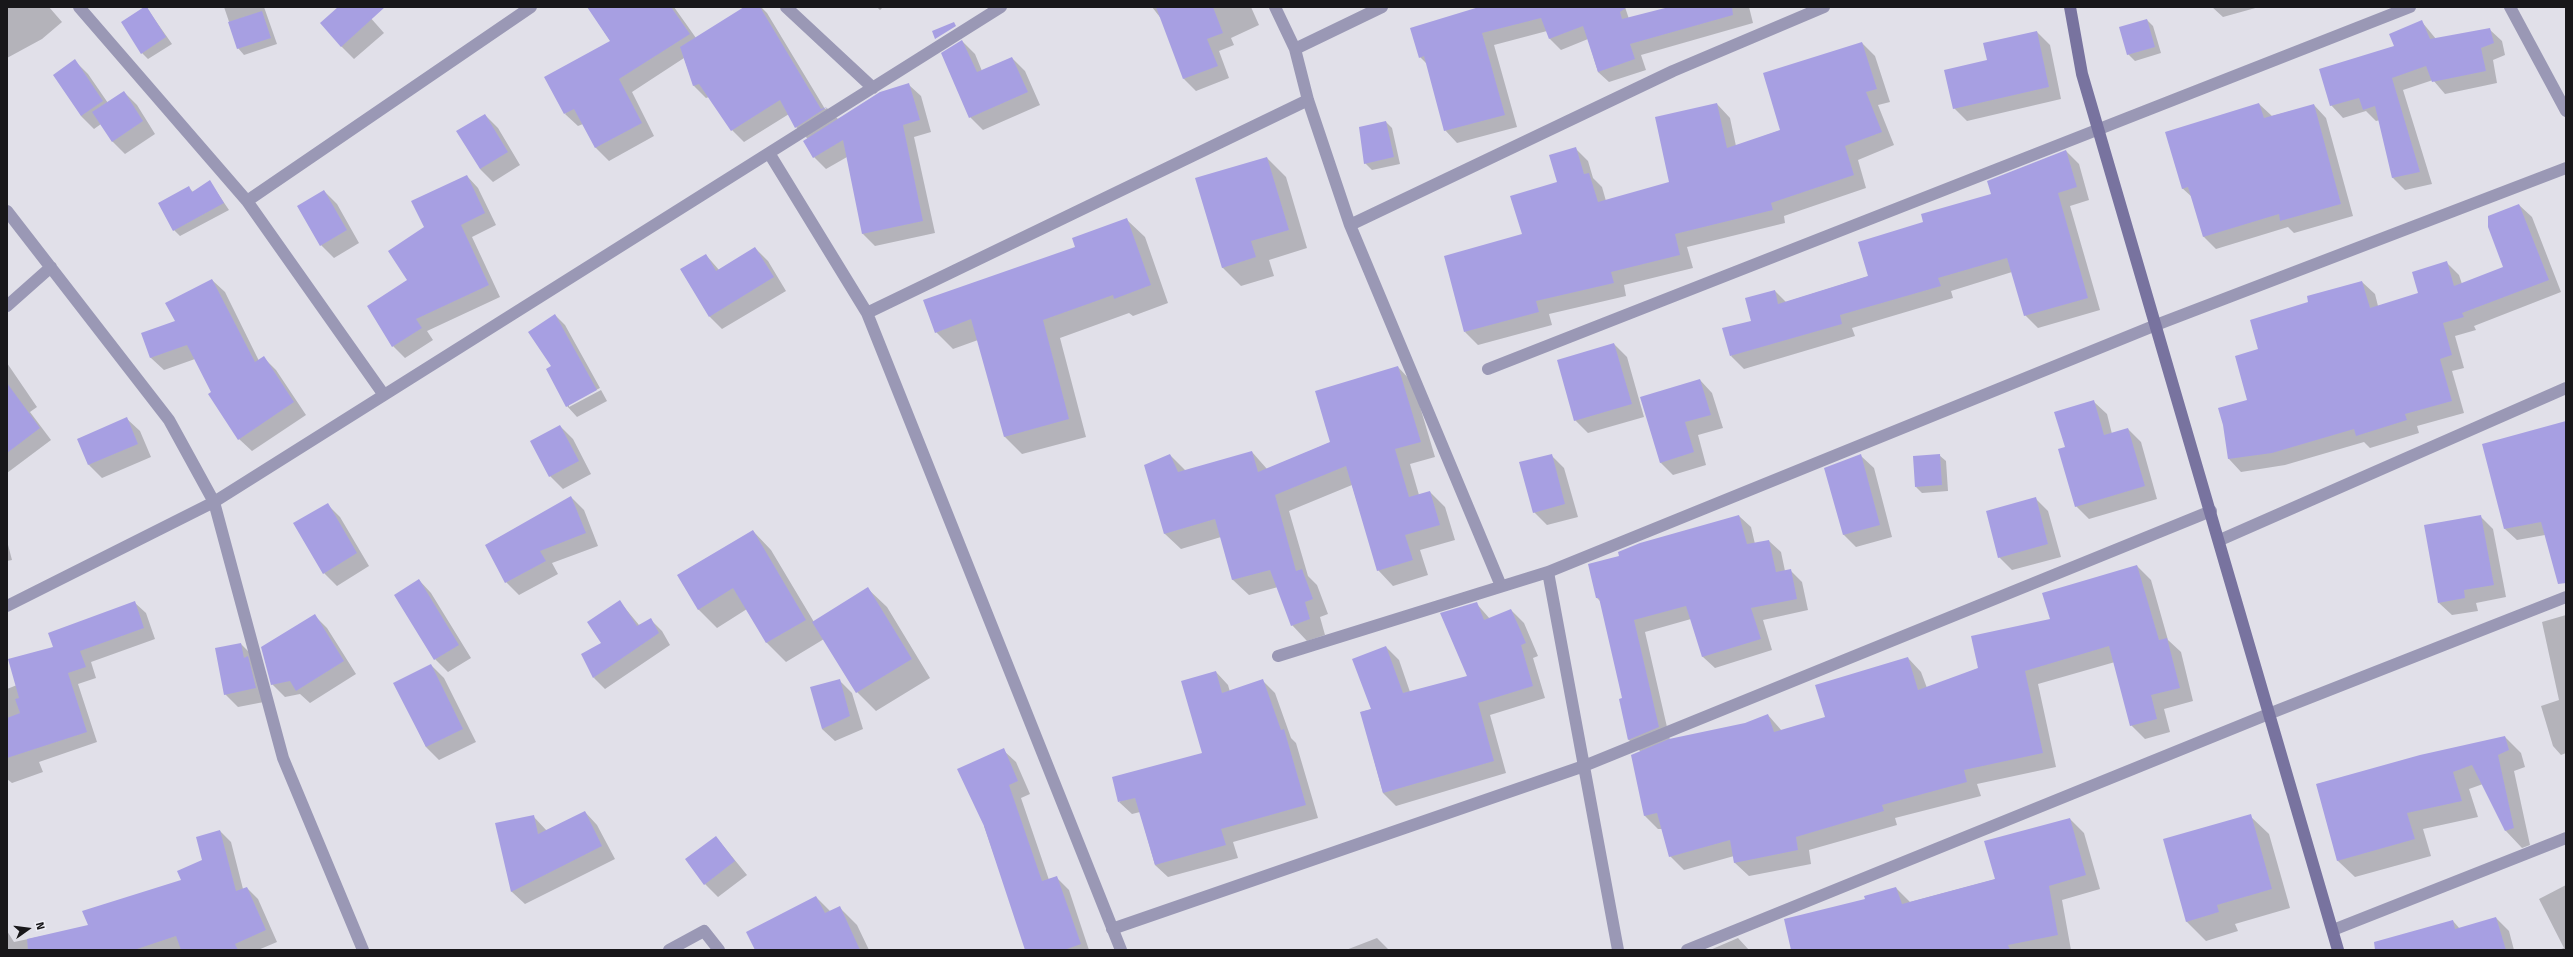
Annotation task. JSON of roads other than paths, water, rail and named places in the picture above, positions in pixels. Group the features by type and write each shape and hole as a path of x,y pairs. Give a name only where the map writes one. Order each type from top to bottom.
{"street":[{"path":"79,7 247,201 384,395"},
{"path":"247,201 531,7"},
{"path":"786,7 873,88"},
{"path":"7,606 214,502 1001,7"},
{"path":"1275,7 1295,49 1308,100 1350,224 1501,586"},
{"path":"1295,49 1382,7"},
{"path":"1350,224 1673,71 1824,7"},
{"path":"2070,7 2082,74 2271,713 2338,950"},
{"path":"1488,369 2098,128 2410,7"},
{"path":"2510,7 2566,111"},
{"path":"867,312 1308,100"},
{"path":"769,153 867,312 1121,950"},
{"path":"1278,656 1548,572 2156,325 2566,168"},
{"path":"7,210 169,420 214,502 283,758 358,948"},
{"path":"7,306 51,267"},
{"path":"2220,540 2566,388"},
{"path":"1112,929 1584,766 2211,511"},
{"path":"1548,572 1618,950"},
{"path":"1687,950 2271,713 2566,596"},
{"path":"2332,930 2566,838"},
{"path":"670,950 704,931 719,950"}]}
